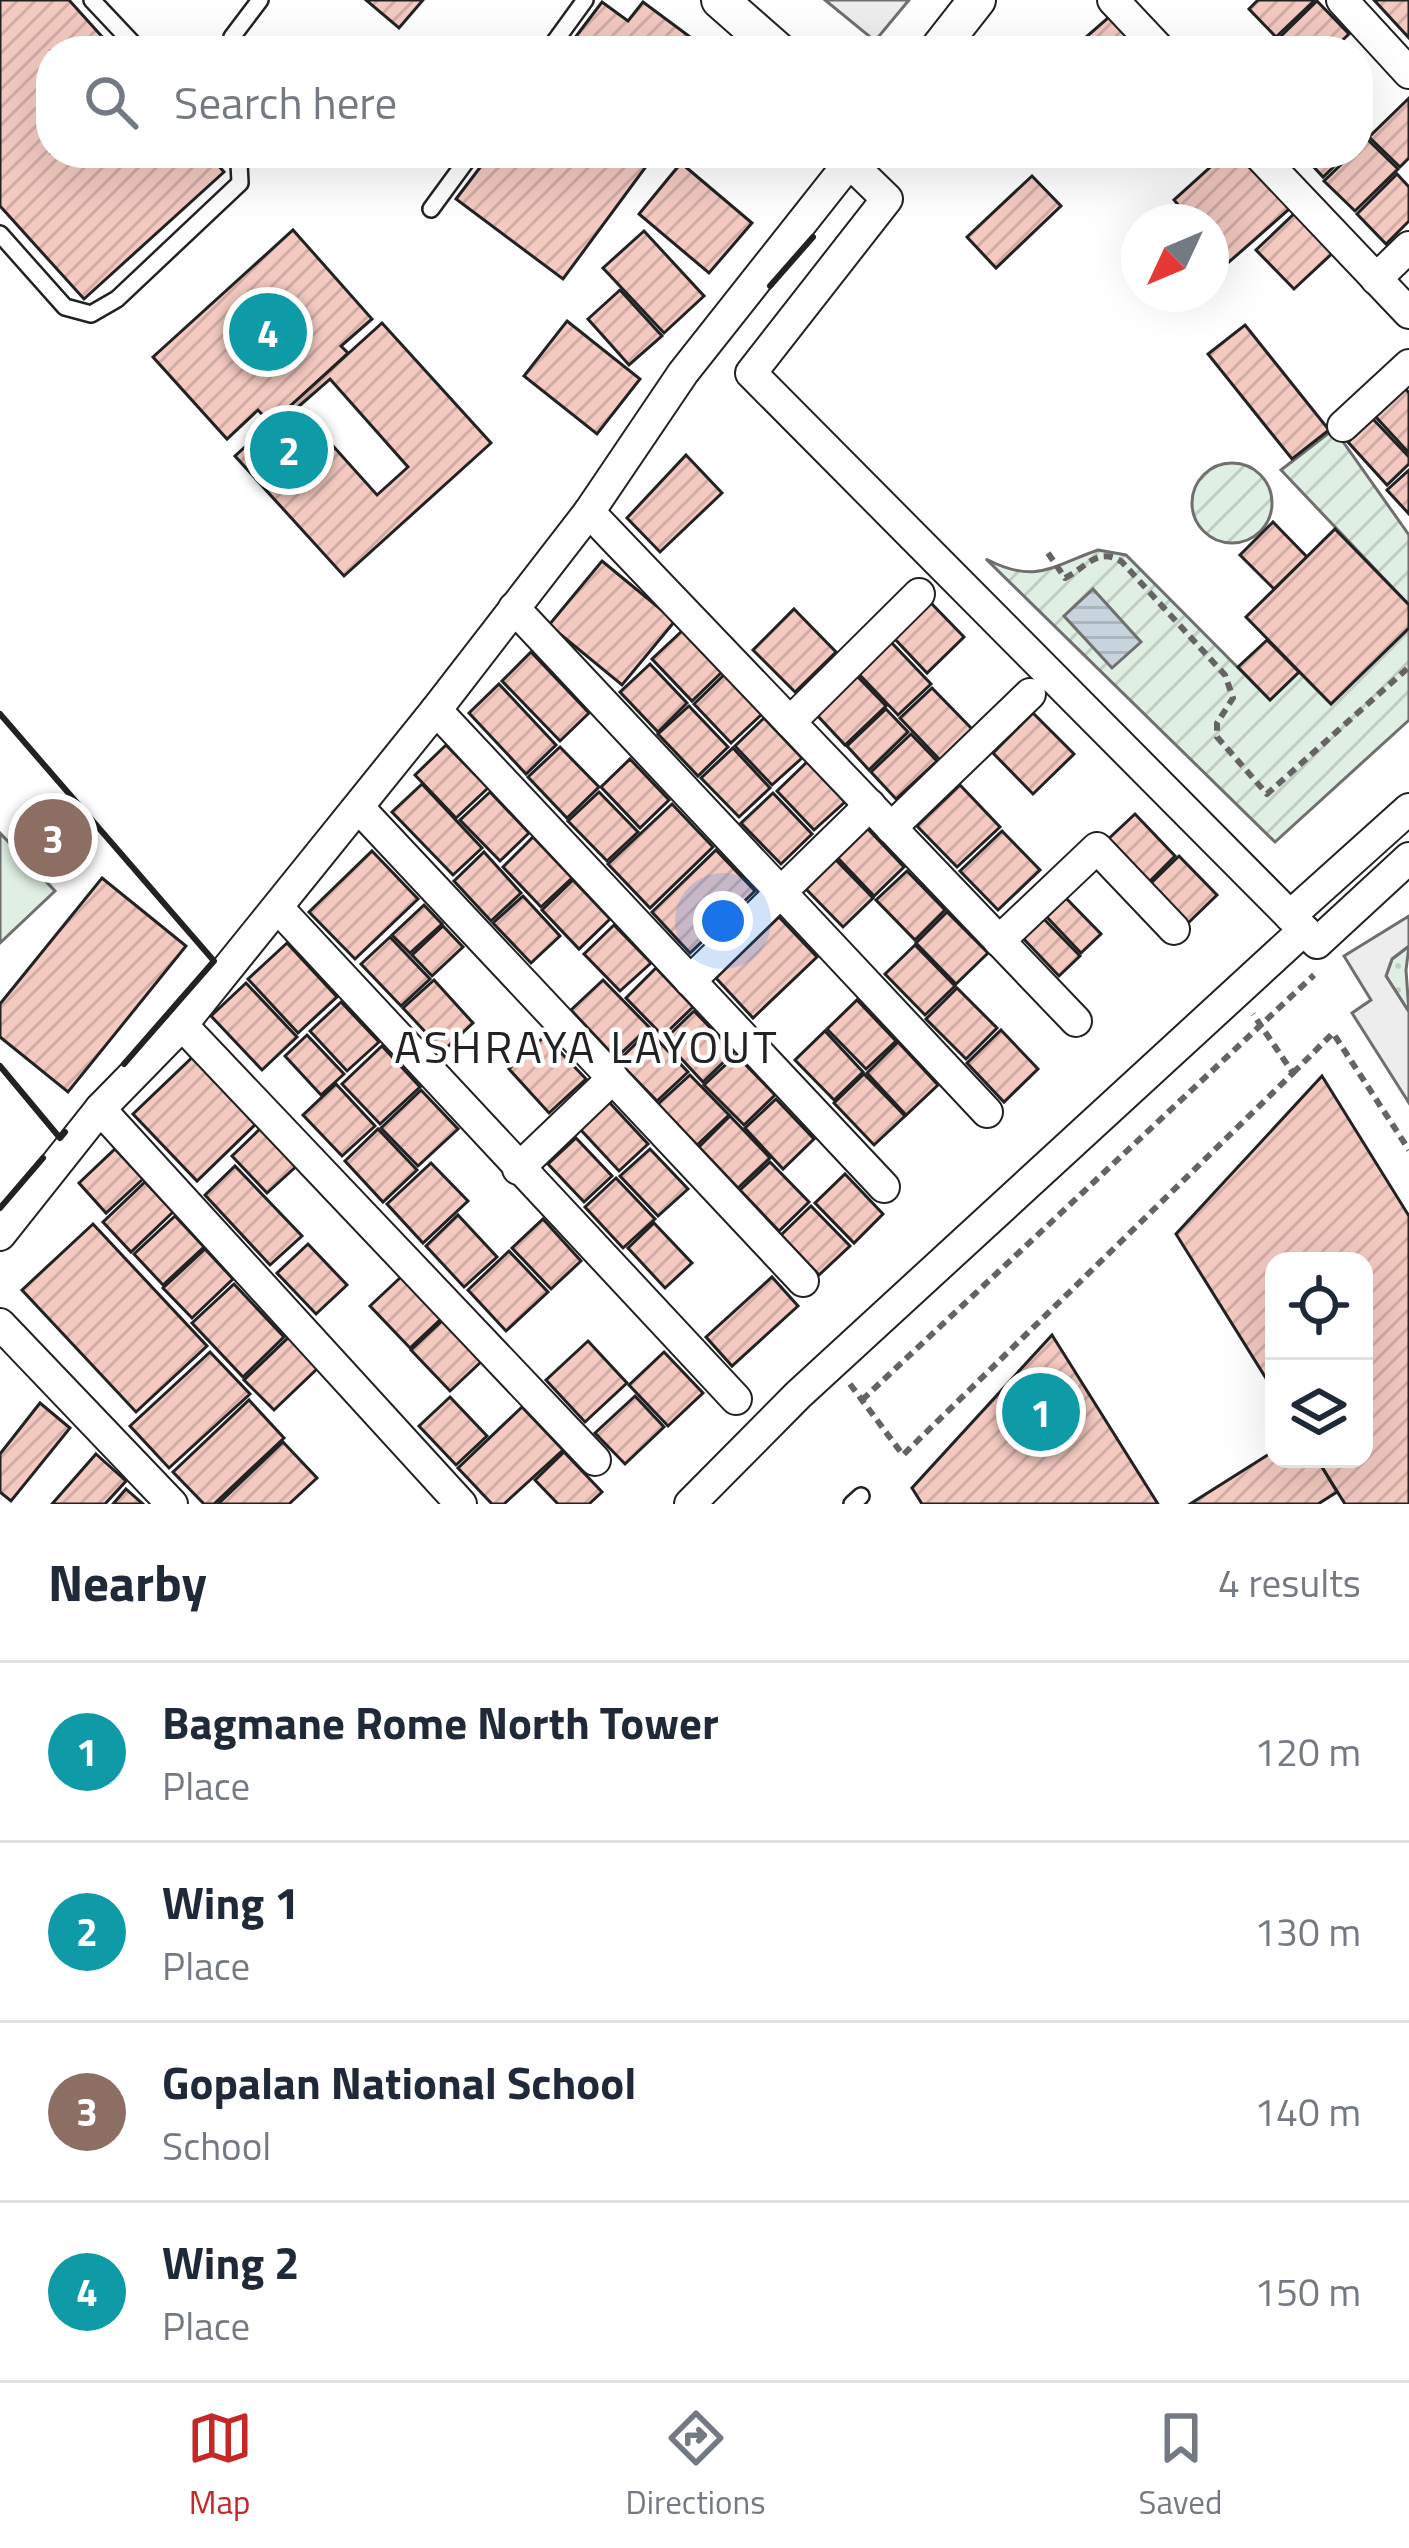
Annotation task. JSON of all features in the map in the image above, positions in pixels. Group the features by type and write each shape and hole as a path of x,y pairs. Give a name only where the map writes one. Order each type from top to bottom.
{"street":[{"path":"720,0 761,36"},
{"path":"948,36 976,0"},
{"path":"1113,0 1147,36"},
{"path":"1342,0 1409,73"},
{"path":"0,1235 100,1109 182,1025 359,808 589,512 682,373 846,168"},
{"path":"862,168 887,199 751,373 1308,939"},
{"path":"1271,168 1409,313"},
{"path":"1376,279 1409,247"},
{"path":"1343,426 1409,365"},
{"path":"589,512 1076,1021"},
{"path":"790,722 920,594"},
{"path":"514,608 987,1112"},
{"path":"690,981 781,892 1030,694"},
{"path":"436,710 884,1187"},
{"path":"359,808 802,1281"},
{"path":"1308,939 1409,809"},
{"path":"999,940 1097,848 1174,929"},
{"path":"690,1504 834,1362 1237,991 1409,858"},
{"path":"278,908 736,1399"},
{"path":"182,1025 595,1460"},
{"path":"518,1169 613,1078"},
{"path":"100,1109 461,1504"},
{"path":"0,1324 172,1504"}],"lane":[{"path":"92,0 126,36"},
{"path":"233,36 260,0"},
{"path":"559,36 585,0"},
{"path":"0,234 65,307 91,314 118,299 240,183 239,168"},
{"path":"431,209 461,168"}],"path":[{"path":"1048,553 1065,578 1096,557 1114,557 1152,594 1225,675 1233,698 1217,723 1217,737 1267,794 1409,668"},
{"path":"862,1400 1260,1024 1308,939"},
{"path":"1237,991 1293,1073"},
{"path":"834,1362 903,1455 1333,1033 1409,1150"}],"green space":[{"path":"1334,429 1409,535 1409,605 1281,470"},
{"path":"1232,463 1261,474 1272,503 1261,532 1232,543 1203,532 1192,503 1203,474"},
{"path":"1098,550 1126,555 1270,700 1299,672 1331,704 1409,628 1409,720 1275,842 986,559 1031,572"},
{"path":"0,833 55,891 0,943"},
{"path":"1409,946 1409,1012 1386,976 1392,959"}],"shaded area":[{"path":"825,0 909,0 879,36 869,36"},
{"path":"1093,589 1141,642 1112,668 1064,616"},
{"path":"1409,916 1409,946 1392,959 1386,976 1409,1012 1409,1103 1352,1013 1371,1000 1344,956"}],"building":[{"path":"0,0 69,0 101,36 36,36 36,168 220,168 224,172 84,299 0,206"},
{"path":"366,0 423,0 399,28"},
{"path":"1258,0 1314,1 1277,36 1249,9"},
{"path":"1374,0 1409,0 1409,38"},
{"path":"1317,1 1349,34 1347,36 1281,36"},
{"path":"602,2 628,21 643,2 689,36 576,36"},
{"path":"1117,10 1140,36 1087,36"},
{"path":"1409,98 1409,158 1400,167 1373,141 1373,133"},
{"path":"1373,145 1398,169 1355,211 1324,181 1337,168 1373,168"},
{"path":"480,168 645,168 563,279 456,199"},
{"path":"677,168 687,168 752,223 709,273 639,214"},
{"path":"1209,168 1263,168 1295,204 1229,262 1229,204 1177,204 1174,200"},
{"path":"1397,174 1409,187 1409,221 1386,244 1357,214"},
{"path":"1032,176 1061,206 996,268 967,237"},
{"path":"1299,209 1337,249 1294,289 1256,250"},
{"path":"293,230 372,319 341,346 348,353 271,424 258,410 227,439 153,357"},
{"path":"644,231 704,296 664,333 603,268"},
{"path":"620,290 662,336 629,365 588,319"},
{"path":"567,321 640,379 597,434 524,376"},
{"path":"382,323 491,443 344,576 235,456","holes":["330,379 408,467 377,495 298,407"]},
{"path":"1245,325 1329,430 1292,459 1208,354"},
{"path":"1405,388 1409,393 1409,453 1375,416"},
{"path":"1373,419 1409,457 1409,464 1387,485 1348,442"},
{"path":"686,455 722,493 660,552 627,518"},
{"path":"1409,470 1409,514 1387,490"},
{"path":"1273,522 1307,557 1274,589 1240,555"},
{"path":"1335,529 1409,605 1409,628 1331,704 1246,617"},
{"path":"602,561 675,621 622,685 549,625"},
{"path":"930,602 964,637 927,673 893,637"},
{"path":"794,609 836,652 795,692 753,650"},
{"path":"683,630 722,672 692,701 652,659"},
{"path":"1267,640 1299,672 1270,700 1238,667"},
{"path":"890,641 931,684 898,715 857,672"},
{"path":"531,652 589,713 560,741 502,681"},
{"path":"650,664 687,703 658,732 620,692"},
{"path":"725,674 762,714 731,743 694,704"},
{"path":"856,675 886,706 845,745 815,713"},
{"path":"499,684 556,745 526,774 469,713"},
{"path":"932,688 972,729 940,760 900,718"},
{"path":"689,706 728,747 698,776 658,734"},
{"path":"886,709 908,732 869,770 847,746"},
{"path":"1033,713 1074,754 1033,794 993,753"},
{"path":"764,718 802,758 772,785 735,746"},
{"path":"911,734 937,761 896,799 871,772"},
{"path":"446,745 488,788 456,818 415,775"},
{"path":"560,747 599,787 567,818 528,777"},
{"path":"733,748 770,788 739,817 701,778"},
{"path":"630,759 669,800 640,828 601,787"},
{"path":"807,762 845,802 814,830 777,791"},
{"path":"422,784 482,848 453,875 392,812"},
{"path":"960,785 1000,827 957,867 917,826"},
{"path":"490,792 529,833 500,861 460,820"},
{"path":"599,792 638,832 607,861 568,821"},
{"path":"773,793 812,834 781,864 741,823"},
{"path":"672,804 713,847 650,908 608,864"},
{"path":"1135,814 1175,856 1145,886 1104,843"},
{"path":"866,827 904,867 874,896 836,856"},
{"path":"1002,831 1040,870 998,910 960,871"},
{"path":"533,837 572,878 541,907 503,867"},
{"path":"716,850 755,891 690,953 652,912"},
{"path":"372,851 418,899 355,959 309,912"},
{"path":"484,852 521,893 491,921 454,881"},
{"path":"1179,856 1217,895 1184,927 1146,888"},
{"path":"835,859 873,898 843,927 805,888"},
{"path":"907,871 945,910 915,940 876,900"},
{"path":"102,878 186,946 68,1092 0,1037 0,1004"},
{"path":"573,880 610,919 579,949 542,910"},
{"path":"1062,894 1101,934 1081,953 1043,913"},
{"path":"523,896 560,936 531,963 493,923"},
{"path":"424,905 442,924 410,953 392,935"},
{"path":"947,912 988,953 956,984 916,943"},
{"path":"1040,915 1080,956 1059,976 1020,935"},
{"path":"779,917 817,957 753,1018 716,978"},
{"path":"614,925 651,963 620,991 584,954"},
{"path":"443,926 463,947 432,976 412,955"},
{"path":"390,937 430,979 401,1006 361,964"},
{"path":"287,943 337,997 298,1033 248,979"},
{"path":"915,945 955,986 925,1015 885,974"},
{"path":"656,968 693,1007 663,1036 626,998"},
{"path":"434,980 473,1023 443,1051 403,1008"},
{"path":"603,980 649,1027 616,1058 571,1010"},
{"path":"246,983 297,1037 262,1070 211,1016"},
{"path":"957,988 997,1028 966,1059 926,1019"},
{"path":"857,1000 896,1041 866,1069 827,1029"},
{"path":"341,1002 379,1042 347,1071 310,1031"},
{"path":"694,1011 734,1052 703,1082 664,1040"},
{"path":"1001,1030 1038,1069 1004,1102 967,1063"},
{"path":"649,1031 688,1072 657,1101 618,1061"},
{"path":"825,1031 863,1072 834,1100 795,1060"},
{"path":"307,1035 344,1074 321,1095 285,1056"},
{"path":"545,1036 586,1079 549,1113 509,1069"},
{"path":"898,1042 938,1085 906,1115 867,1073"},
{"path":"382,1046 420,1087 380,1124 342,1084"},
{"path":"199,1051 262,1118 197,1181 133,1114"},
{"path":"736,1055 775,1095 744,1125 704,1085"},
{"path":"864,1074 905,1116 874,1145 834,1103"},
{"path":"690,1075 729,1115 697,1145 658,1104"},
{"path":"1322,1076 1409,1216 1409,1504 1345,1504 1323,1468 1373,1468 1373,1252 1265,1252 1265,1377 1176,1234"},
{"path":"336,1084 375,1126 342,1156 303,1115"},
{"path":"421,1090 458,1129 418,1166 381,1128"},
{"path":"776,1099 814,1139 783,1169 745,1128"},
{"path":"609,1102 648,1144 619,1171 580,1129"},
{"path":"730,1116 770,1158 738,1188 699,1147"},
{"path":"264,1125 300,1163 267,1193 232,1156"},
{"path":"378,1129 417,1170 383,1202 345,1161"},
{"path":"576,1138 612,1176 584,1202 548,1164"},
{"path":"115,1149 143,1179 106,1213 79,1183"},
{"path":"650,1149 688,1189 658,1216 620,1176"},
{"path":"770,1162 809,1202 779,1231 740,1190"},
{"path":"431,1163 468,1201 423,1243 387,1204"},
{"path":"235,1166 302,1236 270,1265 205,1195"},
{"path":"845,1174 883,1214 854,1243 815,1203"},
{"path":"616,1178 655,1219 623,1248 585,1207"},
{"path":"145,1182 173,1212 131,1252 103,1222"},
{"path":"811,1206 850,1246 819,1275 781,1235"},
{"path":"458,1215 497,1257 464,1287 426,1246"},
{"path":"175,1216 204,1247 163,1285 134,1254"},
{"path":"543,1219 581,1261 551,1289 512,1248"},
{"path":"654,1223 692,1263 665,1288 628,1248"},
{"path":"93,1224 207,1346 136,1412 22,1290"},
{"path":"308,1244 347,1285 316,1314 277,1273"},
{"path":"205,1249 233,1279 192,1318 163,1288"},
{"path":"509,1251 548,1292 506,1331 468,1290"},
{"path":"402,1276 442,1318 410,1348 370,1306"},
{"path":"772,1277 798,1306 732,1366 706,1337"},
{"path":"234,1284 284,1337 243,1377 192,1323"},
{"path":"444,1319 482,1361 450,1391 411,1350"},
{"path":"1052,1335 1158,1504 922,1504 912,1488"},
{"path":"289,1337 318,1368 274,1410 244,1380"},
{"path":"588,1341 627,1383 585,1422 546,1380"},
{"path":"210,1352 250,1394 169,1468 130,1426"},
{"path":"664,1352 703,1393 668,1426 629,1385"},
{"path":"635,1396 664,1427 625,1464 595,1433"},
{"path":"450,1397 487,1436 456,1465 419,1426"},
{"path":"249,1400 284,1438 214,1504 204,1504 173,1472"},
{"path":"40,1403 70,1428 11,1501 0,1492 0,1454"},
{"path":"522,1407 563,1450 504,1504 492,1504 458,1468"},
{"path":"283,1442 317,1478 289,1504 218,1504"},
{"path":"564,1452 602,1492 589,1504 558,1504 535,1480"},
{"path":"96,1454 126,1481 105,1504 52,1504"},
{"path":"1265,1457 1265,1468 1322,1468 1337,1492 1318,1504 1190,1504"},
{"path":"126,1489 143,1504 113,1504"}],"wall":[{"path":"770,286 813,237"},
{"path":"0,714 214,961 124,1064"},
{"path":"0,1066 60,1138 65,1132"},
{"path":"0,1208 43,1158"}],"place":[{"name":"Wing 2","path":"268,332"},
{"name":"Wing 1","path":"289,450"},
{"name":"Gopalan National School","path":"53,838"},
{"name":"Bagmane Rome North Tower","path":"1041,1412"}],"district":[{"name":"ASHRAYA LAYOUT","path":"587,1046"}]}
